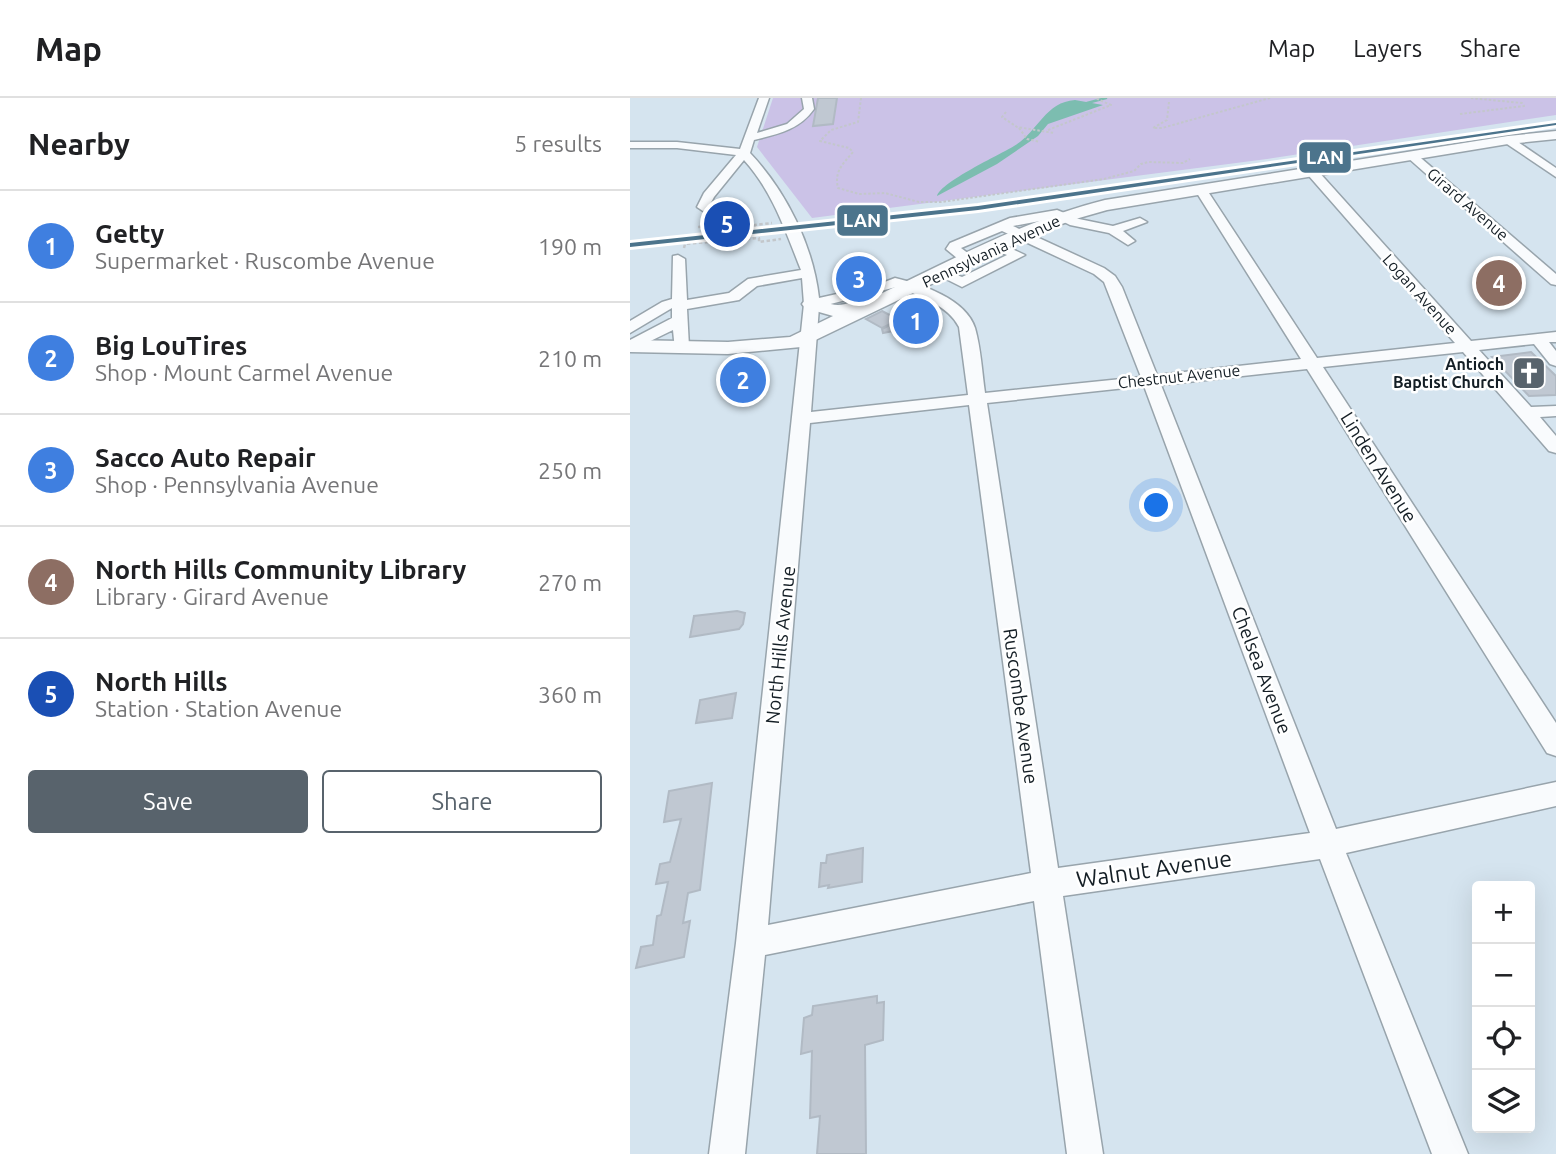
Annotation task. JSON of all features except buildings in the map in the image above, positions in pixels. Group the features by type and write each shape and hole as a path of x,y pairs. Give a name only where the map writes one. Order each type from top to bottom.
{"main road":[{"name":"Pennsylvania Avenue","path":"635,343 681,347 775,346 809,338 997,246 1012,230 1130,200 1313,173 1508,139 1556,135"},
{"path":"812,304 840,312 861,298 912,287"}],"street":[{"path":"703,207 708,196 744,153 764,98"},
{"path":"750,138 792,126 804,119 809,109 807,98"},
{"path":"1508,139 1556,173"},
{"path":"630,145 677,145 744,153"},
{"name":"North Hills Avenue","path":"727,1154 751,943 812,304 809,273 772,184 744,153"},
{"name":"Girard Avenue","path":"1411,155 1556,281"},
{"name":"Logan Avenue","path":"1313,173 1556,447"},
{"name":"Linden Avenue","path":"1201,190 1556,745"},
{"path":"1063,217 1113,230 1128,241"},
{"path":"1113,230 1140,222"},
{"path":"968,227 983,233"},
{"path":"968,260 953,249 955,246 983,233 1012,230"},
{"name":"Chelsea Avenue","path":"1012,230 1110,279 1152,378 1328,844 1450,1154"},
{"path":"941,273 962,283 1018,256 997,246"},
{"path":"681,251 681,347"},
{"path":"679,309 667,305 630,329 635,343 679,309 734,297 745,286 754,282 809,273"},
{"name":"Ruscombe Avenue","path":"912,287 956,311 965,320 1085,1154"},
{"path":"1547,338 1556,361"},
{"name":"Chestnut Avenue","path":"802,418 1152,378 1547,338"},
{"path":"1526,413 1556,411"},
{"name":"Walnut Avenue","path":"751,943 1046,884 1328,844 1556,794"}],"path":[{"path":"861,98 858,122 831,130 822,135 820,141 849,148 853,152 836,173 838,188 845,192 885,193 919,202 941,202 1123,175 1148,162 1183,163 1192,155"},
{"path":"1046,130 1109,107 1109,104 1096,98"},
{"path":"1169,102 1167,120 1153,128 1162,128 1270,98"},
{"path":"1460,114 1524,106 1512,101 1470,98"},
{"path":"1006,113 1002,117 1021,128 1027,139 1040,142"},
{"path":"1017,127 1054,132"},
{"path":"698,227 708,226 706,232 754,228 755,225 779,222"},
{"path":"681,251 747,238 759,238 759,242 788,239"}],"shaded area":[{"path":"773,98 1556,98 1556,115 1267,159 812,218 757,147"},
{"path":"1075,100 1103,105 1048,124 1038,136 997,164 937,196 959,176 1022,140 1056,106"}],"waterway":[{"path":"1087,103 1106,98"}],"transit line":[{"name":"LAN","path":"630,245 978,208 1556,124"}],"place":[{"name":"North Hills","path":"727,224"},
{"name":"Sacco Auto Repair","path":"859,279"},
{"name":"North Hills Community Library","path":"1499,283"},
{"name":"Getty","path":"916,321"},
{"name":"Antioch Baptist Church","path":"1529,373"},
{"name":"Big LouTires","path":"743,380"}]}
